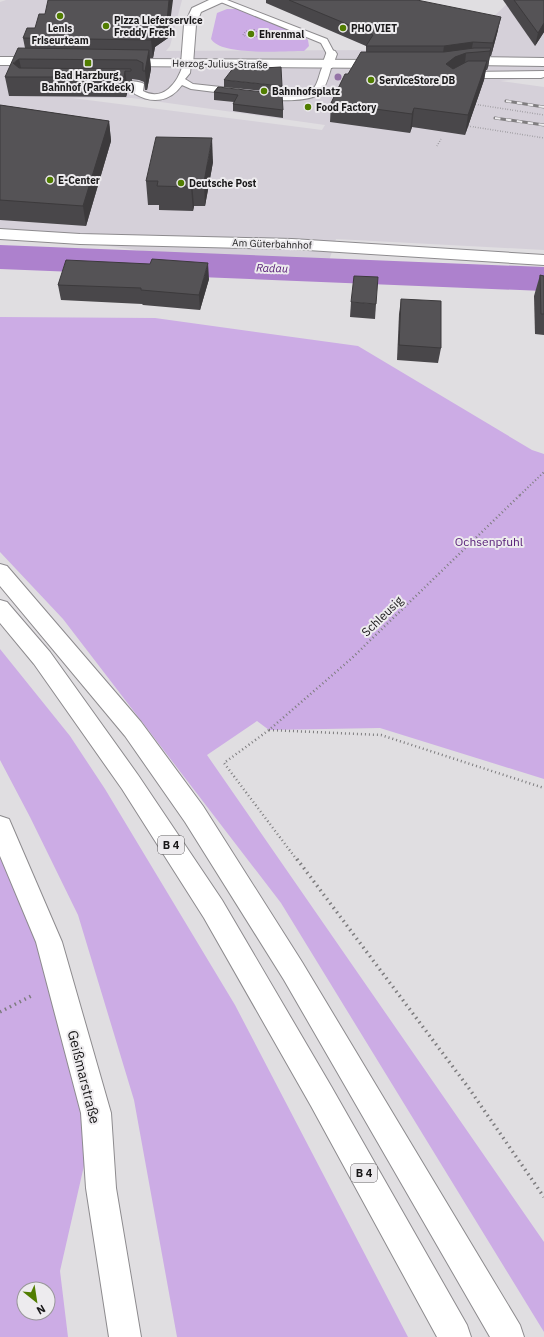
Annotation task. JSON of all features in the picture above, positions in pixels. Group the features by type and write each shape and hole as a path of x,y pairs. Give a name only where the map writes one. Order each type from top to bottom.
{"main road":[{"path":"188,59 190,25 196,10 220,0"},
{"name":"Herzog-Julius-Straße","path":"329,60 390,55"},
{"name":"Herzog-Julius-Straße","path":"109,59 329,60 398,64"},
{"path":"0,61 58,60"},
{"path":"449,61 544,62"},
{"name":"Am Güterbahnhof","path":"0,234 80,239 292,244 544,260"},
{"path":"0,572 133,730 166,772 194,814 293,972 508,1337"},
{"name":"B 4","path":"0,608 42,658 130,782 213,909 321,1096 455,1337"},
{"name":"Geißmarstraße","path":"0,827 49,942 96,1113 101,1188 124,1337"}],"lane":[{"path":"180,80 191,86 291,98 311,95 316,91 329,60 324,41 220,0"},
{"path":"100,84 138,84 138,92 144,96 162,97 171,93 185,73 188,59"},
{"path":"454,79 464,75 544,74"}],"path":[{"path":"467,103 544,115"},
{"path":"468,126 544,138"},
{"path":"438,146 441,139"},
{"name":"Schleusig","path":"544,472 352,658 269,730 224,763 468,1087 544,1197"},
{"path":"269,730 381,735 544,788"},
{"path":"0,1012 59,981"}],"shaded area":[{"path":"6,0 182,0 170,46 166,51 396,50 471,38 508,3 544,7 544,77 500,81 544,87 544,250 336,239 329,261 158,253 0,231 0,2","holes":["72,98 132,98 325,125 322,130"]}],"green space":[{"path":"227,9 240,9 302,34 308,40 309,46 304,51 268,52 227,48 217,44 211,39 217,13"},
{"name":"Ochsenpfuhl","path":"0,317 155,318 358,346 532,450 544,454 544,779 380,728 269,730 257,721 207,755 544,1242 544,1332 281,903 63,619 0,552"},
{"path":"0,649 70,736 105,789 235,1005 408,1337 177,1337 134,1100 78,915 0,760"},
{"path":"0,827 96,1113 60,1271 68,1337 0,1337"}],"building":[{"path":"48,0 169,0 167,21 153,30 151,40 23,38 27,28 35,28 39,14 45,14"},
{"path":"289,0 417,0 501,17 493,43 473,42 444,46 366,46 373,35"},
{"path":"514,0 544,0 544,23 538,33"},
{"path":"18,48 149,50 145,71 143,71 143,63 137,60 19,59 13,63 19,68 131,69 131,71 125,71 124,77 5,77"},
{"path":"474,48 491,48 490,51 466,53 455,57 446,64 453,69 468,61 487,61 468,115 414,108 412,114 331,103 345,74 348,74 361,52 444,52"},
{"path":"234,67 245,69 281,67 282,86 224,80"},
{"path":"218,87 282,94 283,110 233,104 238,95 214,92"},
{"name":"E-Center","path":"0,105 109,121 83,206 0,200"},
{"path":"156,137 212,138 204,182 192,182 191,187 157,186 158,181 146,181"},
{"path":"152,259 208,263 199,295 141,290 141,288 58,285 66,260 150,264"},
{"path":"540,275 544,276 544,314 541,314"},
{"path":"354,276 378,277 376,304 351,302"},
{"path":"401,299 441,301 441,348 399,345"}],"waterway":[{"name":"Radau","path":"0,257 544,279"}],"railway":[{"path":"506,101 544,107"},
{"path":"495,118 544,125"}],"place":[{"name":"Lenis Friseurteam","path":"60,16"},
{"name":"Pizza Lieferservice Freddy Fresh","path":"106,26"},
{"name":"PHO VIET","path":"343,28"},
{"name":"Ehrenmal","path":"251,34"},
{"name":"Bad Harzburg, Bahnhof (Parkdeck)","path":"88,63"},
{"name":"ServiceStore DB","path":"371,80"},
{"name":"Bahnhofsplatz","path":"264,91"},
{"name":"Food Factory","path":"308,107"},
{"name":"E-Center","path":"50,180"},
{"name":"Deutsche Post","path":"181,183"}]}
